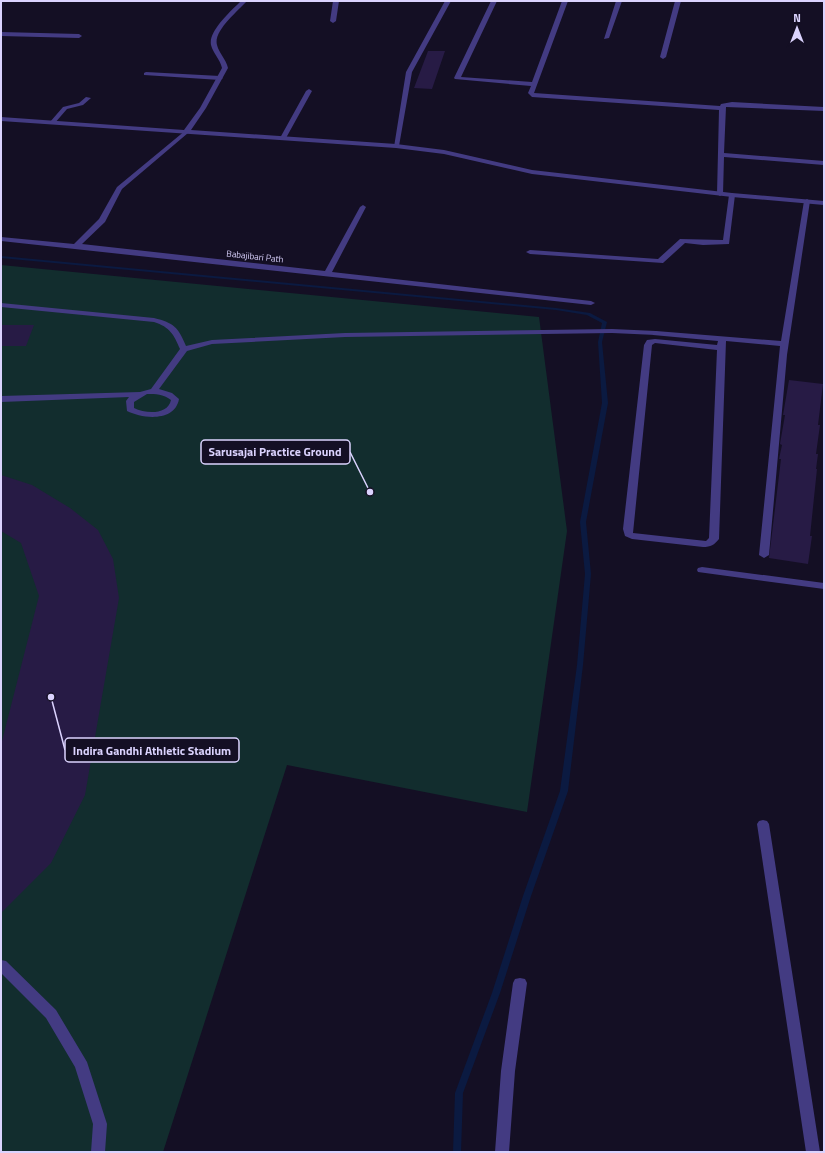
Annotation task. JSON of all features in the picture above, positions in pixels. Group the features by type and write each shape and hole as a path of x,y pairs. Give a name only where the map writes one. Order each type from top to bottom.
{"street":[{"path":"76,246 102,220 119,188 186,132 203,108 225,68 224,63 213,44 213,36 244,1"},
{"path":"333,21 336,1"},
{"path":"396,146 409,72 448,1"},
{"path":"494,1 458,78 534,84"},
{"path":"565,1 530,93 536,96 722,108 723,105 732,104 824,109"},
{"path":"606,38 619,1"},
{"path":"663,57 678,1"},
{"path":"1,34 79,36"},
{"path":"146,74 220,78"},
{"path":"283,138 309,91"},
{"path":"52,123 65,108 81,104 88,98"},
{"path":"720,194 722,108"},
{"path":"1,119 396,146 444,152 532,172 732,196 824,203"},
{"path":"721,155 824,163"},
{"path":"530,252 660,261 683,241 703,243 726,242 732,196"},
{"path":"764,555 785,344 807,201"},
{"path":"327,274 363,207"},
{"name":"Babajibari Path","path":"1,239 591,303"},
{"path":"1,305 154,320 167,323 174,328 184,349"},
{"path":"154,391 184,349 212,342 345,334 612,331 656,333 785,344"},
{"path":"721,348 655,341 648,344 628,529 628,534 632,536 703,544 710,544 714,539 722,339"},
{"path":"1,399 139,394 154,391 168,393 172,396 175,399 173,407 163,413 155,415 140,414 130,409 129,405 130,401 139,394"},
{"path":"702,570 824,586"},
{"path":"763,824 813,1152"},
{"path":"1,965 51,1014 82,1066 100,1124 98,1152"},
{"path":"502,1152 508,1071 520,984"}],"green space":[{"path":"1,265 539,317 567,531 527,812 287,765 163,1152 1,1152"}],"building":[{"path":"428,51 445,51 432,89 414,88"},
{"path":"1,325 34,325 26,346 1,346"},
{"path":"789,380 823,384 818,425 820,425 816,454 818,454 817,469 810,536 812,536 808,564 769,558 781,459 779,459 782,445 780,444 785,415 783,415"},
{"path":"1,475 32,485 70,508 98,530 113,559 119,598 85,795 51,863 1,913 1,745 39,596 21,543 1,531"}],"waterway":[{"path":"1,257 556,309 588,314 605,322 600,342 605,403 583,522 588,574 580,665 564,791 527,896 496,993 459,1093 457,1152"}],"place":[{"name":"Sarusajai Practice Ground","path":"370,492"},
{"name":"Indira Gandhi Athletic Stadium","path":"51,697"}]}
